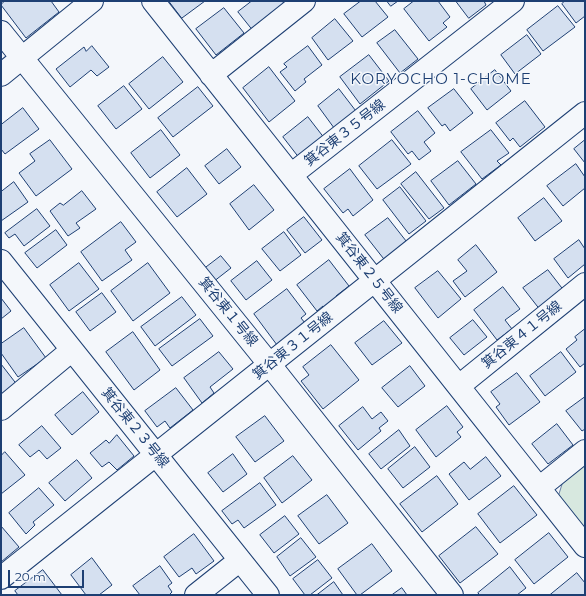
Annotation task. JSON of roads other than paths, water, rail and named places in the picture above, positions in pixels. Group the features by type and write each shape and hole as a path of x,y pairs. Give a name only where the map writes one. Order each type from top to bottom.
{"street":[{"path":"1,74 92,1"},
{"name":"箕谷東２５号線","path":"152,1 585,546"},
{"path":"211,75 304,1"},
{"name":"箕谷東３５号線","path":"291,175 513,1"},
{"name":"箕谷東１号線","path":"1,32 270,364 452,595"},
{"name":"箕谷東３１号線","path":"1,578 585,113"},
{"name":"箕谷東２３号線","path":"1,261 268,595"},
{"name":"箕谷東４１号線","path":"458,386 585,284"},
{"path":"1,408 72,350"},
{"path":"539,488 585,451"},
{"path":"196,595 240,560"}],"district":[{"name":"KORYOCHO 1-CHOME","path":"441,80"}]}
